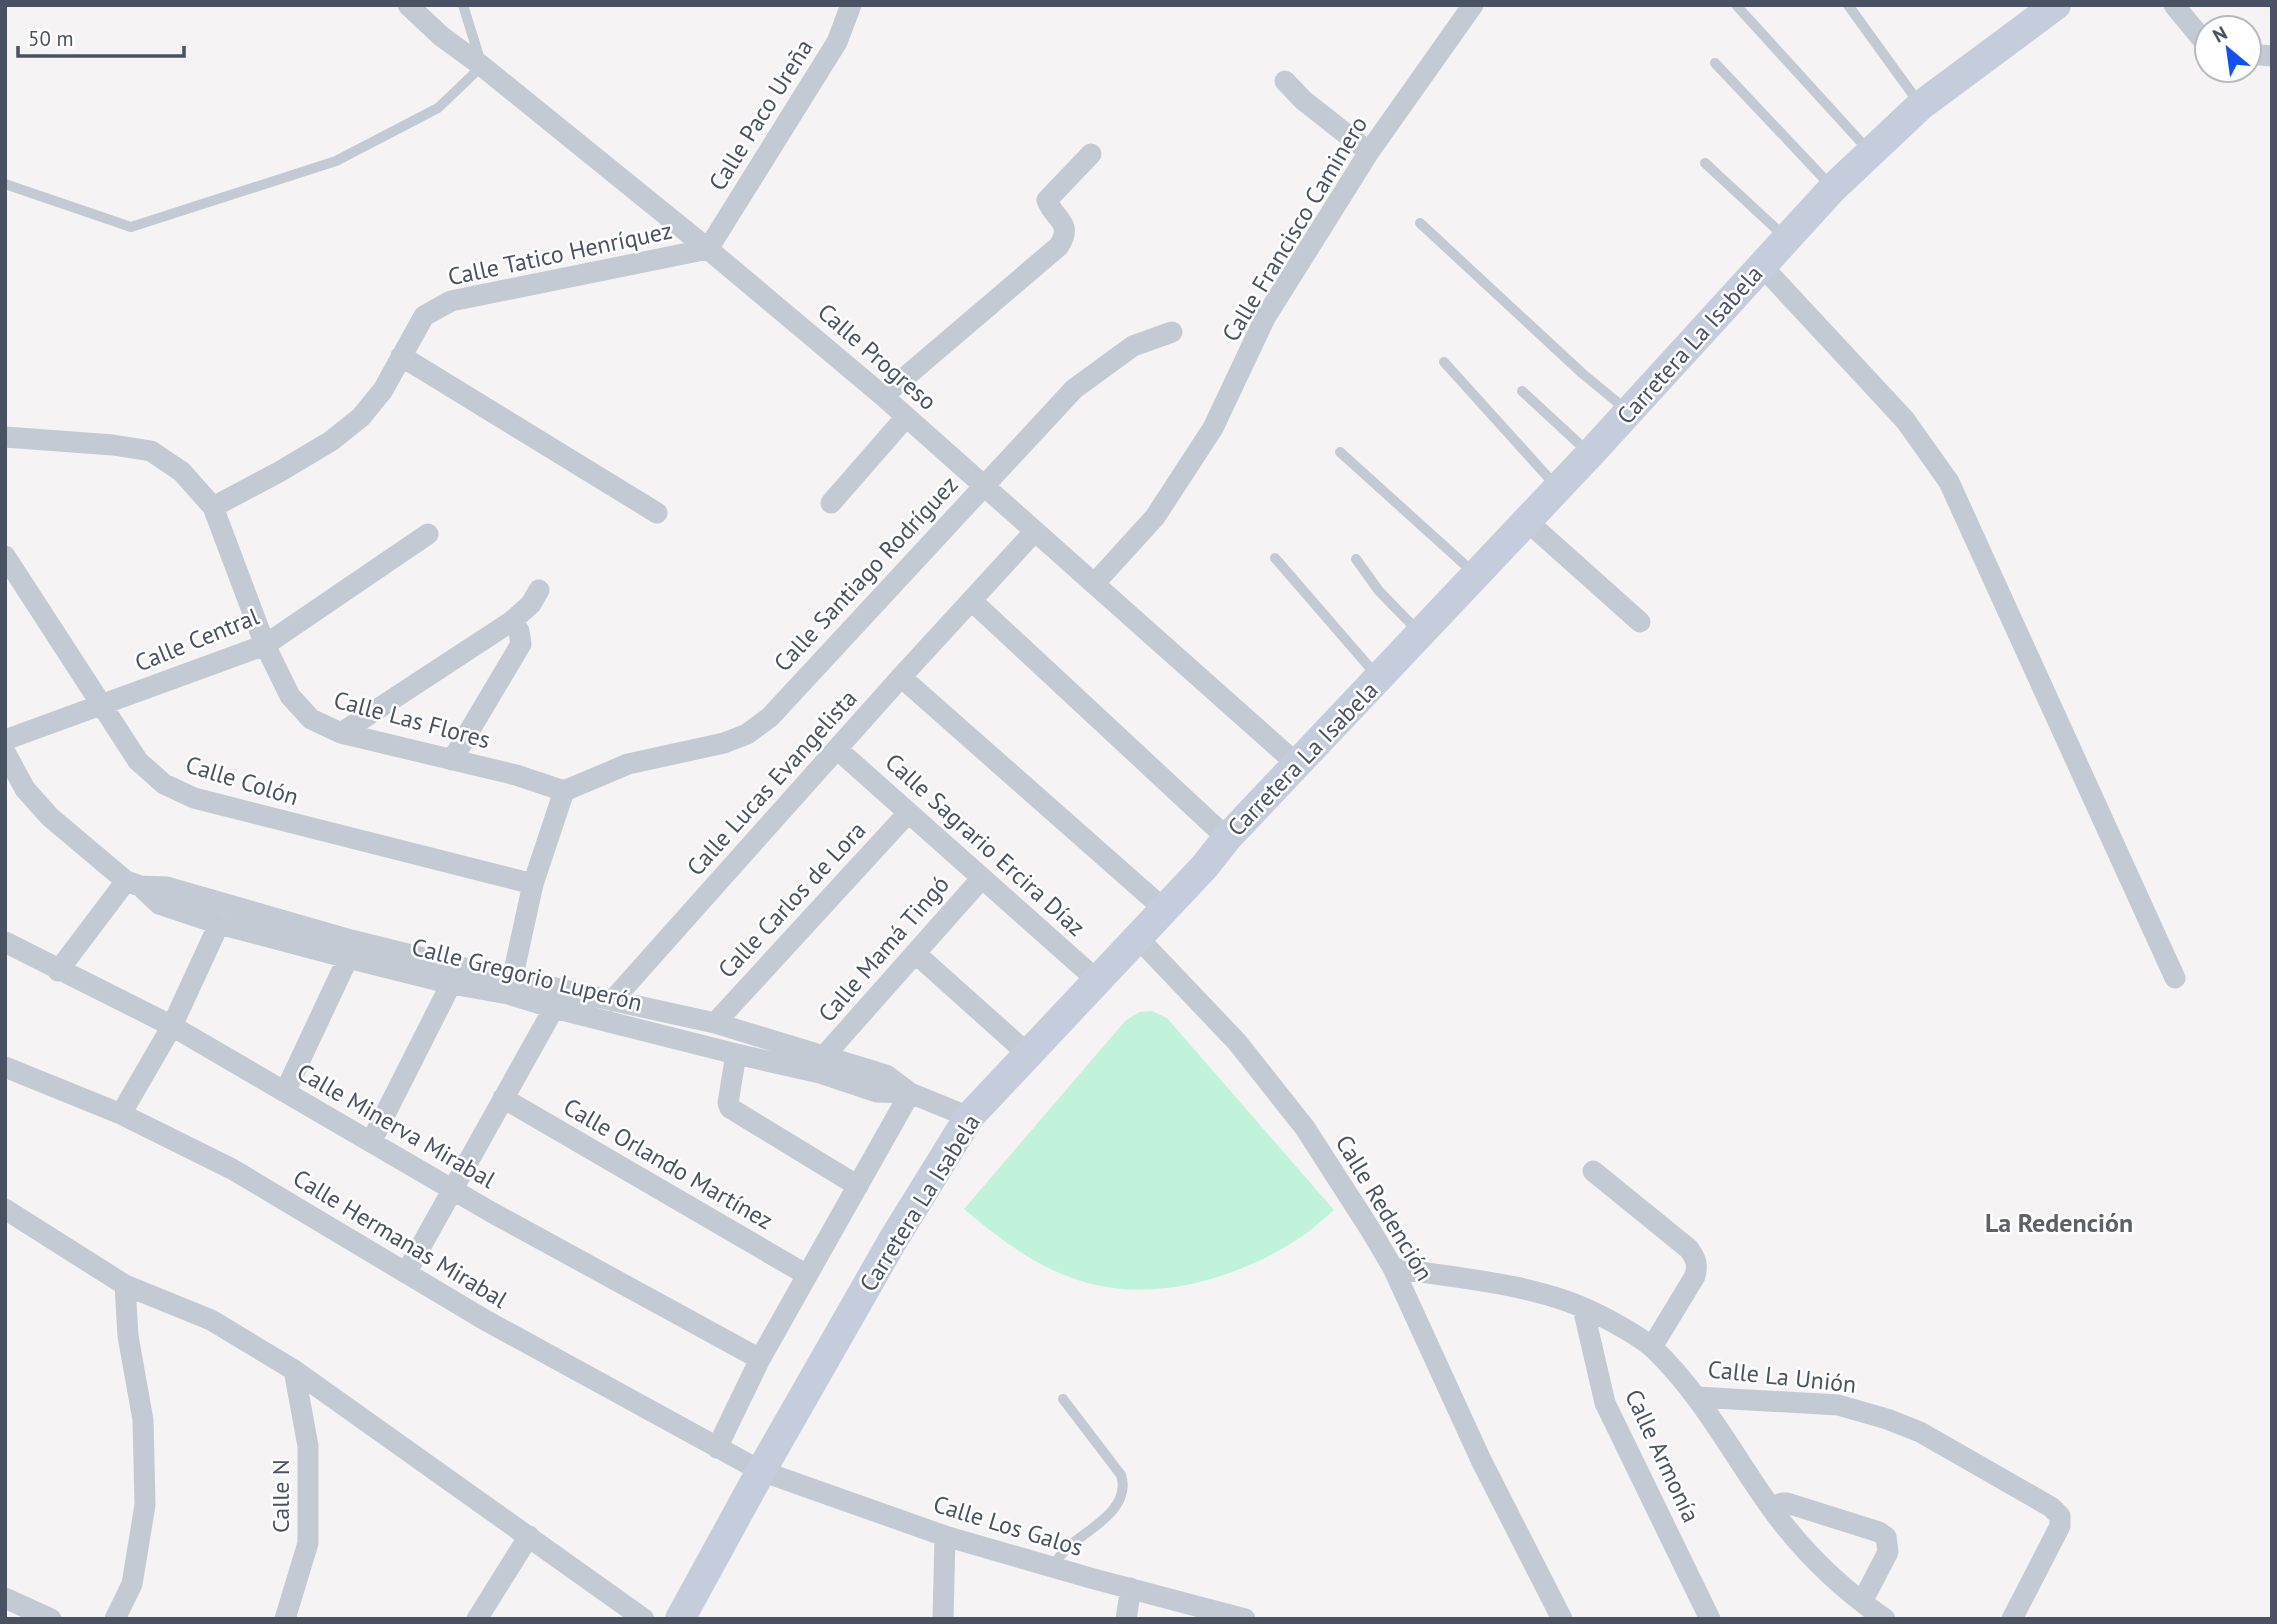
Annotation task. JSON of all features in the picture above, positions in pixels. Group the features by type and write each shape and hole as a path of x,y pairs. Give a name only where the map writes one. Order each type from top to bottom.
{"main road":[{"name":"Carretera La Isabela","path":"680,1619 893,1240 969,1117 1205,866 1227,838 1590,454 1833,188 1920,106 2056,5"}],"street":[{"name":"Calle Progreso","path":"408,5 441,36 482,65 708,249 883,396 1298,765"},
{"name":"Calle Paco Ureña","path":"708,249 837,42 850,5"},
{"name":"Calle Francisco Caminero","path":"1094,584 1155,517 1213,428 1265,318 1369,152 1473,5"},
{"path":"2174,5 2193,28"},
{"path":"1285,80 1303,100 1369,152"},
{"path":"883,396 1059,246 1065,236 1063,222 1047,200 1091,154"},
{"name":"Calle Tatico Henríquez","path":"212,507 279,472 341,433 361,417 383,390 424,316 451,301 708,249"},
{"path":"1762,265 1905,420 1949,482 2175,978"},
{"name":"Calle Santiago Rodríguez","path":"564,791 628,764 723,743 747,734 770,717 1074,389 1133,346 1172,332"},
{"path":"401,356 657,513"},
{"path":"831,503 906,417"},
{"name":"Calle Las Flores","path":"5,437 151,451 182,472 212,507 265,645 290,696 311,719 341,733 516,775 564,791"},
{"path":"1527,521 1640,622"},
{"name":"Calle Lucas Evangelista","path":"612,1001 1035,531"},
{"name":"Calle Central","path":"5,740 265,645 428,534"},
{"name":"Calle Colón","path":"7,561 138,761 164,784 194,798 533,884"},
{"path":"341,733 512,621 531,604 539,590"},
{"path":"972,601 1227,838"},
{"path":"452,760 521,645 520,631 512,621"},
{"path":"901,677 1164,909"},
{"name":"Calle Sagrario Ercira Díaz","path":"837,749 1098,981"},
{"name":"Calle Gregorio Luperón","path":"5,752 25,789 50,817 159,904 219,924 349,949 456,975 612,1001 715,1023 886,1075 910,1093 969,1117"},
{"path":"510,986 533,884 564,791"},
{"name":"Calle Carlos de Lora","path":"715,1023 908,813"},
{"name":"Calle Mamá Tingó","path":"825,1055 982,878"},
{"path":"58,971 133,883"},
{"name":"Calle Gregorio Luperón","path":"133,883 167,887 349,949"},
{"path":"121,1114 172,1026 219,924"},
{"name":"Calle Redención","path":"1138,938 1237,1042 1305,1128 1394,1268 1480,1460 1562,1619"},
{"name":"Calle Minerva Mirabal","path":"5,942 172,1026 452,1189 760,1359"},
{"path":"285,1092 349,949"},
{"path":"915,953 1029,1055"},
{"path":"371,1142 456,975"},
{"name":"Calle Gregorio Luperón","path":"510,986 554,1008 820,1073 877,1092 910,1093"},
{"path":"406,1273 554,1008"},
{"path":"736,1054 727,1103 730,1108 858,1186"},
{"name":"Calle Hermanas Mirabal","path":"5,1068 121,1114 232,1169 485,1320 761,1471"},
{"path":"717,1448 760,1359 910,1093"},
{"name":"Calle Orlando Martínez","path":"503,1098 807,1275"},
{"path":"1593,1171 1689,1249 1695,1258 1695,1276 1652,1347"},
{"path":"5,1209 125,1286 211,1320 295,1370 643,1619"},
{"name":"Calle La Unión","path":"1394,1268 1546,1294 1595,1312 1652,1347 1697,1398 1838,1405 1920,1432 2051,1507 2060,1516 2060,1526 2012,1619"},
{"path":"116,1619 132,1584 145,1504 142,1419 128,1336 125,1286"},
{"name":"Calle Armonía","path":"1583,1308 1605,1403 1710,1619"},
{"name":"Calle N","path":"285,1619 308,1543 308,1446 295,1370"},
{"path":"1697,1398 1771,1507 1804,1549 1839,1585 1885,1619"},
{"name":"Calle Los Galos","path":"761,1471 945,1536 1245,1619"},
{"path":"1771,1507 1787,1503 1879,1532 1886,1537 1888,1552 1862,1602"},
{"path":"477,1619 529,1536"},
{"path":"943,1619 945,1536"},
{"path":"1126,1619 1131,1588"},
{"path":"5,1598 51,1619"}],"lane":[{"path":"5,184 131,228 336,161 438,108 482,65 463,5"},
{"path":"1736,5 1870,152"},
{"path":"1848,5 1920,106"},
{"path":"1715,63 1833,188"},
{"path":"1704,163 1787,239"},
{"path":"1420,223 1583,374 1629,412"},
{"path":"1444,362 1558,488"},
{"path":"1522,391 1590,454"},
{"path":"1340,452 1476,575"},
{"path":"1275,558 1379,680"},
{"path":"1356,559 1380,591 1421,635"},
{"path":"1051,1567 1072,1544 1103,1522 1120,1499 1125,1486 1121,1475 1063,1399"}],"green space":[{"path":"1152,1011 1167,1018 1334,1210 1305,1234 1276,1252 1220,1276 1161,1289 1101,1286 1072,1278 1043,1265 1002,1239 964,1209 1125,1021 1139,1012"}],"district":[{"name":"La Redención","path":"2059,1223"}]}
